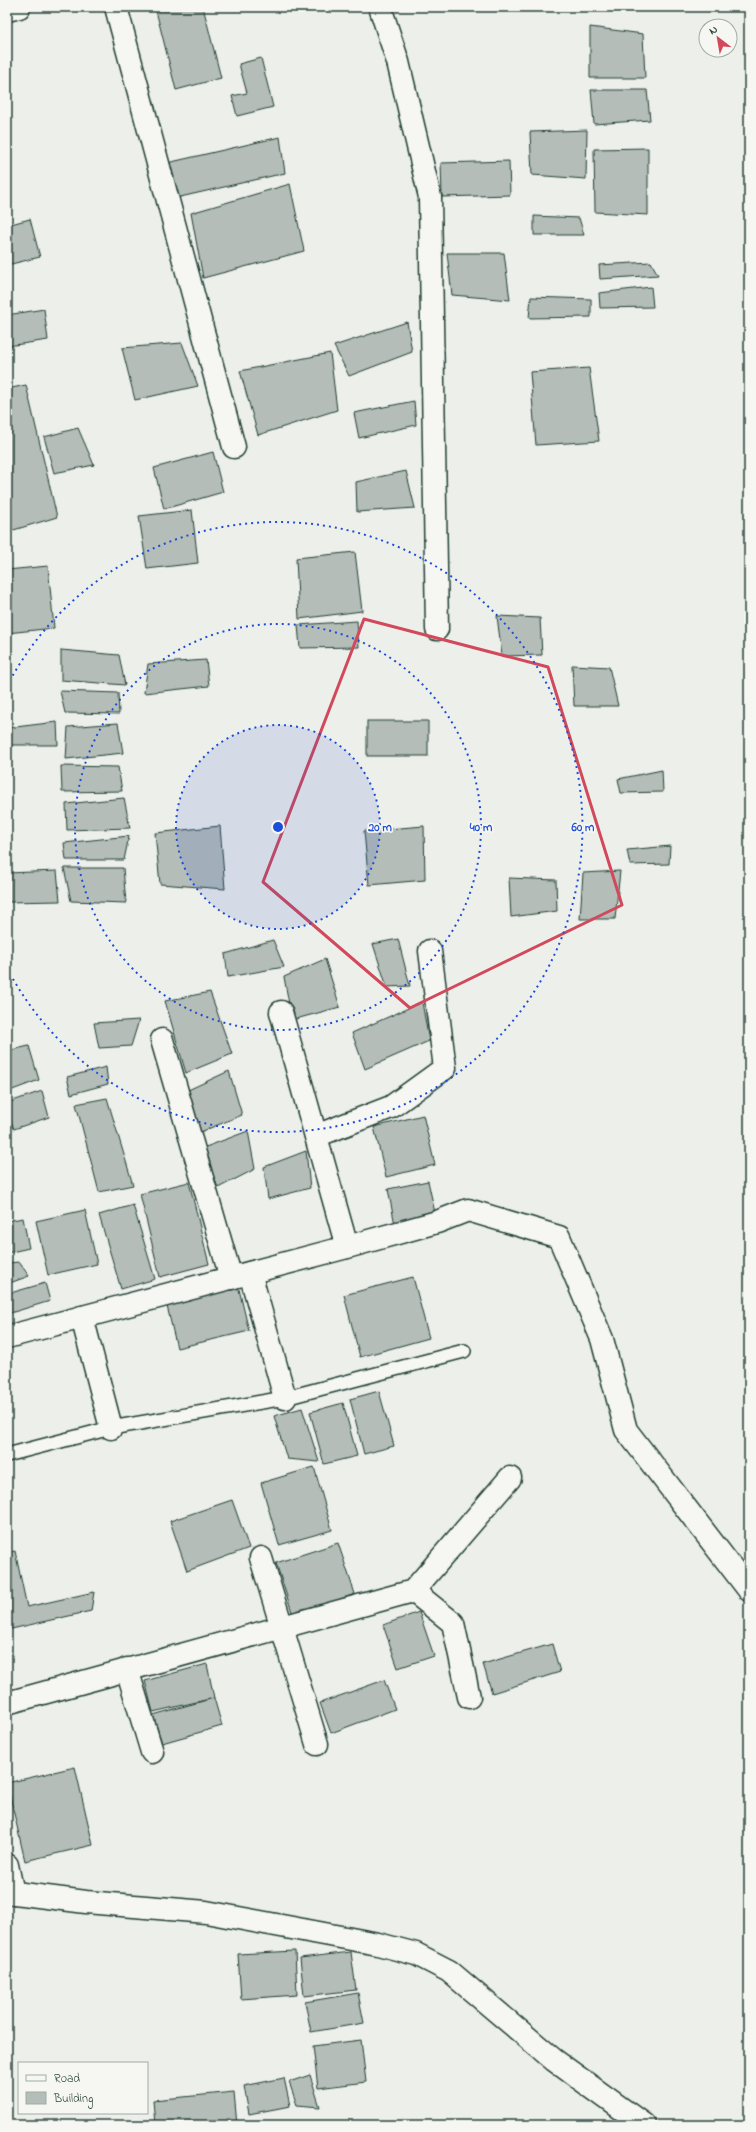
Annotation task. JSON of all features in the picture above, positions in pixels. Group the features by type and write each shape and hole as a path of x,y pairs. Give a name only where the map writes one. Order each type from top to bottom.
{"street":[{"path":"7,10 19,7"},
{"path":"116,7 234,447"},
{"path":"380,7 398,62 430,198 438,629"},
{"path":"316,1136 391,1106 445,1068 430,951"},
{"path":"281,1012 347,1247"},
{"path":"162,1040 241,1275 285,1398"},
{"path":"7,1336 347,1247 437,1222 468,1210 559,1237 602,1339 626,1430 749,1590"},
{"path":"82,1317 110,1428"},
{"path":"7,1703 414,1591 510,1478"},
{"path":"261,1558 317,1744"},
{"path":"414,1591 453,1623 469,1697"},
{"path":"127,1669 152,1752"},
{"path":"7,1865 10,1892 86,1902 206,1912 378,1944 416,1954 449,1971 554,2060 644,2125"}],"lane":[{"path":"7,1454 110,1428 285,1398 464,1351"}],"highlighted area":[{"path":"364,619 548,667 622,905 410,1008 263,882"}],"building":[{"path":"155,7 203,7 221,78 176,90"},
{"path":"590,27 643,34 645,78 590,78"},
{"path":"261,58 273,107 237,116 232,96 247,93 239,64"},
{"path":"591,90 647,90 650,120 594,124"},
{"path":"587,130 586,179 532,175 530,132"},
{"path":"280,137 285,173 176,198 167,163"},
{"path":"648,148 648,215 595,212 594,149"},
{"path":"509,161 510,195 442,197 441,163"},
{"path":"290,184 304,251 203,278 191,213"},
{"path":"534,216 579,218 584,235 534,235"},
{"path":"30,219 40,257 7,265 7,225"},
{"path":"447,253 504,253 510,300 452,295"},
{"path":"651,262 658,275 600,279 599,265"},
{"path":"651,287 653,307 600,308 599,293"},
{"path":"531,297 591,299 591,317 529,318"},
{"path":"44,309 48,340 8,346 7,315"},
{"path":"407,322 412,352 349,376 334,346"},
{"path":"182,343 198,386 135,400 122,348"},
{"path":"330,353 337,410 258,435 240,371"},
{"path":"589,368 599,441 536,445 530,372"},
{"path":"26,385 57,517 7,532 7,389"},
{"path":"414,401 416,425 359,438 354,413"},
{"path":"78,428 94,465 54,473 44,437"},
{"path":"213,452 223,492 164,509 154,468"},
{"path":"406,471 415,508 357,512 356,482"},
{"path":"192,510 198,563 147,569 139,516"},
{"path":"355,552 362,611 299,619 296,558"},
{"path":"48,566 54,628 7,633 7,570"},
{"path":"497,616 540,618 542,655 502,656"},
{"path":"357,621 359,647 300,648 298,625"},
{"path":"61,650 119,655 125,685 61,680"},
{"path":"206,660 209,686 144,693 148,664"},
{"path":"572,665 609,667 618,706 574,706"},
{"path":"60,691 118,693 119,714 65,713"},
{"path":"367,721 428,721 428,756 367,756"},
{"path":"57,722 58,745 7,745 7,728"},
{"path":"118,723 123,753 66,759 68,727"},
{"path":"61,766 118,767 122,791 62,792"},
{"path":"662,770 663,792 621,793 618,779"},
{"path":"124,798 130,828 67,830 66,804"},
{"path":"220,826 225,889 160,884 155,833"},
{"path":"424,826 425,880 369,885 364,831"},
{"path":"129,836 124,860 66,860 64,843"},
{"path":"670,846 669,864 630,865 627,850"},
{"path":"64,868 123,868 126,903 71,901"},
{"path":"57,871 60,901 7,902 7,873"},
{"path":"620,871 615,919 580,919 583,873"},
{"path":"509,878 556,880 557,911 511,917"},
{"path":"398,939 410,986 387,987 373,944"},
{"path":"273,940 284,967 228,977 225,954"},
{"path":"325,959 340,1007 292,1020 284,977"},
{"path":"210,992 232,1054 186,1073 165,1001"},
{"path":"422,1002 429,1041 365,1069 352,1033"},
{"path":"139,1020 131,1046 99,1048 94,1023"},
{"path":"29,1046 39,1080 7,1092 7,1051"},
{"path":"106,1067 108,1084 71,1094 67,1077"},
{"path":"229,1071 242,1115 198,1133 186,1091"},
{"path":"42,1091 49,1117 14,1129 7,1111 7,1103"},
{"path":"107,1098 133,1185 99,1192 76,1104"},
{"path":"423,1115 435,1165 386,1177 374,1127"},
{"path":"248,1131 255,1169 218,1188 203,1148"},
{"path":"306,1151 310,1188 268,1199 264,1167"},
{"path":"428,1181 437,1222 396,1230 388,1189"},
{"path":"189,1182 209,1264 160,1277 140,1194"},
{"path":"133,1205 155,1279 121,1289 99,1215"},
{"path":"85,1210 97,1264 48,1275 36,1221"},
{"path":"23,1218 29,1248 7,1253 7,1221"},
{"path":"19,1262 29,1276 7,1284 7,1263"},
{"path":"413,1277 429,1338 360,1357 344,1295"},
{"path":"45,1283 50,1301 7,1314 7,1294"},
{"path":"238,1285 249,1331 177,1348 166,1302"},
{"path":"379,1391 394,1446 364,1454 350,1399"},
{"path":"343,1403 357,1456 324,1464 310,1412"},
{"path":"302,1408 319,1462 287,1459 274,1416"},
{"path":"314,1467 332,1530 279,1545 261,1483"},
{"path":"232,1500 249,1548 187,1571 170,1521"},
{"path":"338,1543 355,1594 293,1615 276,1563"},
{"path":"15,1551 27,1607 94,1592 91,1611 7,1630 7,1553"},
{"path":"419,1612 434,1656 398,1668 383,1625"},
{"path":"552,1644 560,1672 492,1693 483,1664"},
{"path":"207,1664 214,1698 153,1712 145,1681"},
{"path":"384,1680 395,1709 331,1733 320,1703"},
{"path":"214,1698 222,1726 162,1743 153,1715"},
{"path":"75,1767 93,1845 25,1861 7,1783"},
{"path":"295,1951 297,1995 241,1999 238,1954"},
{"path":"351,1952 356,1990 304,1996 300,1958"},
{"path":"358,1993 364,2023 311,2032 305,2002"},
{"path":"361,2040 366,2082 318,2088 313,2046"},
{"path":"310,2075 320,2107 297,2105 289,2082"},
{"path":"284,2078 290,2106 249,2114 244,2086"},
{"path":"234,2092 237,2125 155,2125 153,2100"}]}
